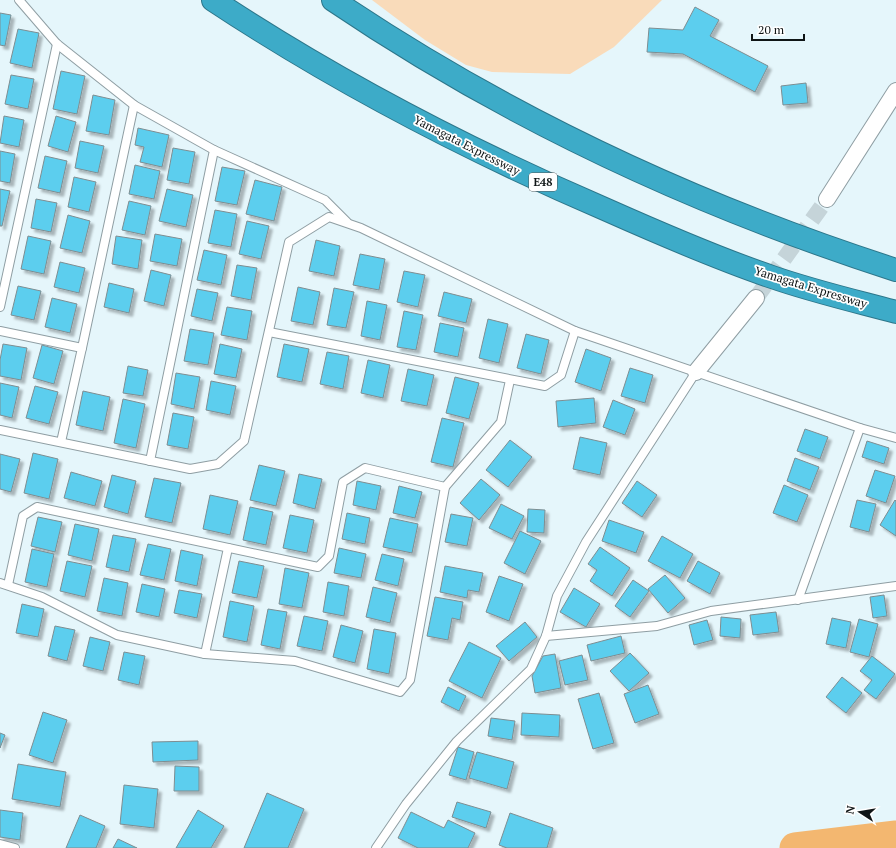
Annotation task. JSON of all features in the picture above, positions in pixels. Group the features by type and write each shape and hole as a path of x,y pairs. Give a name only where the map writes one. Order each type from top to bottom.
{"highway":[{"name":"Yamagata Expressway","path":"213,0 251,25 384,103 530,177 772,278 896,312"},
{"path":"333,0 461,80 553,130 700,198 817,245 896,270"}],"street":[{"path":"827,199 896,91"},
{"path":"696,372 756,298"}],"lane":[{"path":"19,0 57,44 134,105 214,150 325,200 348,224"},
{"path":"0,307 57,44"},
{"path":"61,442 134,105"},
{"path":"150,461 214,150"},
{"path":"0,430 190,469 218,464 244,442 289,242 329,217 361,228 575,331 860,428 896,438"},
{"path":"0,331 82,348"},
{"path":"269,332 545,386 561,375 575,331"},
{"path":"376,848 406,804 458,741 531,669 546,636 557,596 586,542 696,372"},
{"path":"445,487 366,468 343,482 329,556 318,567 37,507 23,516 4,584 42,597 117,635 205,654 295,661 400,692 410,680 445,487 501,422 510,380"},
{"path":"798,600 860,428"},
{"path":"205,654 228,548"},
{"path":"546,636 657,626 711,612 896,586"},
{"path":"0,844 16,848"}],"shaded area":[{"path":"372,0 662,0 614,47 570,74 492,72 466,65 425,40"}],"building":[{"path":"695,7 719,20 710,36 768,66 755,92 683,54 647,52 649,28 683,30"},
{"path":"0,13 11,15 5,46 0,45"},
{"path":"18,29 39,33 32,68 10,63"},
{"path":"61,71 85,76 77,114 53,109"},
{"path":"11,75 34,79 28,109 5,104"},
{"path":"806,83 808,103 783,105 781,86"},
{"path":"93,95 115,100 109,135 86,131"},
{"path":"4,116 24,120 19,147 0,143"},
{"path":"56,116 76,122 68,152 48,146"},
{"path":"138,128 169,135 162,167 140,162 144,147 135,145"},
{"path":"80,141 104,146 98,173 75,168"},
{"path":"173,148 195,152 189,184 167,180"},
{"path":"0,151 15,154 10,183 0,181"},
{"path":"45,156 67,161 60,193 38,188"},
{"path":"135,165 160,171 154,199 129,194"},
{"path":"222,167 245,171 237,205 215,201"},
{"path":"74,177 96,182 89,212 68,207"},
{"path":"255,180 282,187 274,221 246,214"},
{"path":"0,189 10,191 2,226 0,226"},
{"path":"167,189 193,195 186,227 159,221"},
{"path":"36,199 57,203 51,232 31,228"},
{"path":"129,201 151,206 145,235 122,230"},
{"path":"215,210 237,214 231,247 208,243"},
{"path":"68,215 90,221 82,253 60,248"},
{"path":"247,221 269,226 261,259 239,254"},
{"path":"155,234 182,239 177,266 150,261"},
{"path":"28,236 51,241 44,274 21,269"},
{"path":"116,236 142,240 138,269 112,264"},
{"path":"316,240 340,246 334,276 309,271"},
{"path":"204,250 227,255 221,285 197,280"},
{"path":"360,254 385,259 379,290 353,285"},
{"path":"60,262 85,268 79,293 54,287"},
{"path":"237,265 257,268 251,300 231,296"},
{"path":"151,270 171,275 164,306 144,301"},
{"path":"404,271 425,275 418,307 397,302"},
{"path":"109,283 134,289 129,313 104,307"},
{"path":"18,286 41,291 34,320 11,315"},
{"path":"298,287 320,292 313,325 291,321"},
{"path":"334,288 354,292 346,328 327,325"},
{"path":"197,289 218,293 212,321 191,316"},
{"path":"444,292 472,299 466,323 438,316"},
{"path":"52,298 77,304 70,333 45,327"},
{"path":"367,301 387,305 380,340 361,336"},
{"path":"227,307 252,311 247,340 221,335"},
{"path":"404,311 423,315 416,350 397,347"},
{"path":"488,319 508,324 499,363 479,358"},
{"path":"440,323 464,328 458,357 434,352"},
{"path":"190,329 214,333 208,365 184,361"},
{"path":"526,334 549,340 541,374 517,368"},
{"path":"3,344 27,348 21,380 0,376 0,360"},
{"path":"220,344 242,349 236,378 214,374"},
{"path":"284,344 309,349 302,382 277,377"},
{"path":"42,345 63,351 54,384 33,378"},
{"path":"586,349 611,358 601,391 575,382"},
{"path":"327,352 349,356 343,389 320,384"},
{"path":"368,360 390,365 383,398 361,393"},
{"path":"128,366 148,370 143,396 123,393"},
{"path":"630,368 653,375 645,403 621,396"},
{"path":"408,369 434,375 427,406 401,401"},
{"path":"176,373 200,377 194,409 171,404"},
{"path":"455,377 479,383 469,419 446,413"},
{"path":"211,381 236,386 230,415 206,410"},
{"path":"0,383 19,387 12,418 0,415"},
{"path":"35,386 58,392 49,424 26,418"},
{"path":"83,391 110,397 103,431 76,425"},
{"path":"594,398 596,423 558,427 556,401"},
{"path":"123,399 145,404 136,448 114,443"},
{"path":"613,400 635,409 625,435 603,427"},
{"path":"173,413 194,417 188,449 167,445"},
{"path":"442,418 464,423 453,467 431,462"},
{"path":"805,429 828,437 820,459 797,451"},
{"path":"580,437 607,443 600,475 573,469"},
{"path":"510,440 532,457 508,487 486,470"},
{"path":"867,441 889,448 884,464 862,457"},
{"path":"33,453 58,459 49,499 24,493"},
{"path":"0,454 20,459 11,492 0,489"},
{"path":"795,458 819,467 810,490 787,481"},
{"path":"259,465 285,471 276,506 250,500"},
{"path":"875,470 895,476 886,503 866,496"},
{"path":"71,472 102,481 95,506 64,498"},
{"path":"299,474 322,479 315,509 293,503"},
{"path":"112,475 136,481 128,514 104,507"},
{"path":"154,478 181,483 172,523 145,517"},
{"path":"481,479 500,495 479,520 460,503"},
{"path":"357,481 381,486 376,510 353,505"},
{"path":"637,481 657,495 642,517 622,503"},
{"path":"784,485 808,495 797,522 773,513"},
{"path":"399,486 422,492 415,518 393,513"},
{"path":"210,495 238,501 230,535 203,529"},
{"path":"857,500 876,504 869,532 850,527"},
{"path":"895,500 896,501 896,536 880,525"},
{"path":"501,504 524,516 512,539 489,528"},
{"path":"250,507 273,512 266,545 243,540"},
{"path":"528,509 545,510 544,533 527,532"},
{"path":"347,513 370,518 365,544 342,539"},
{"path":"451,514 473,518 467,546 445,542"},
{"path":"290,515 314,520 307,553 283,548"},
{"path":"38,517 62,522 55,552 31,546"},
{"path":"390,518 418,524 412,553 383,547"},
{"path":"609,520 644,532 636,553 602,541"},
{"path":"75,524 99,529 92,561 68,555"},
{"path":"520,531 541,541 525,574 504,563"},
{"path":"113,535 136,539 129,572 106,567"},
{"path":"662,536 693,554 680,578 648,561"},
{"path":"148,544 171,549 164,580 140,575"},
{"path":"600,547 630,568 612,596 590,581 597,570 588,564"},
{"path":"339,548 366,554 361,578 334,573"},
{"path":"32,549 54,554 47,587 25,582"},
{"path":"181,550 203,555 197,586 175,581"},
{"path":"382,554 404,559 398,586 375,580"},
{"path":"67,561 92,566 85,597 60,591"},
{"path":"239,561 264,566 257,598 232,593"},
{"path":"698,561 720,573 710,594 687,581"},
{"path":"445,566 483,573 479,592 468,590 467,598 440,592"},
{"path":"285,568 309,573 302,608 279,604"},
{"path":"665,575 685,598 668,613 648,589"},
{"path":"499,576 523,584 509,621 486,612"},
{"path":"104,578 128,583 122,616 97,611"},
{"path":"633,580 649,591 630,617 615,606"},
{"path":"328,582 349,586 344,616 323,612"},
{"path":"142,584 165,589 159,617 136,612"},
{"path":"373,587 397,593 390,623 366,617"},
{"path":"574,588 600,604 586,627 560,612"},
{"path":"179,590 202,594 197,618 174,613"},
{"path":"884,595 887,616 873,618 870,597"},
{"path":"435,597 463,602 460,620 452,618 448,640 427,636"},
{"path":"230,601 254,606 247,642 223,637"},
{"path":"22,604 44,609 38,637 16,633"},
{"path":"268,609 287,612 280,649 261,645"},
{"path":"776,612 779,632 753,635 750,615"},
{"path":"304,616 328,621 322,651 297,646"},
{"path":"721,617 741,619 740,638 720,636"},
{"path":"832,618 851,622 846,648 826,644"},
{"path":"859,619 878,624 869,657 850,652"},
{"path":"707,620 713,640 694,645 689,625"},
{"path":"525,622 537,637 509,661 496,646"},
{"path":"341,625 363,631 355,663 333,657"},
{"path":"55,626 75,630 67,661 48,656"},
{"path":"374,629 396,633 389,674 367,669"},
{"path":"621,636 625,653 591,661 587,645"},
{"path":"90,637 110,642 103,671 83,666"},
{"path":"469,642 501,658 482,698 449,681"},
{"path":"124,652 145,656 139,685 118,680"},
{"path":"630,653 649,673 629,691 610,671"},
{"path":"555,654 561,688 535,693 532,676 543,656"},
{"path":"582,655 588,680 565,685 559,661"},
{"path":"872,656 895,674 876,699 864,690 872,680 860,671"},
{"path":"842,677 862,693 846,713 826,697"},
{"path":"648,685 659,714 635,723 624,694"},
{"path":"448,687 466,696 459,711 441,702"},
{"path":"599,693 614,743 593,749 578,699"},
{"path":"43,712 67,720 53,763 29,755"},
{"path":"522,713 560,715 559,737 521,735"},
{"path":"491,718 515,721 512,740 488,736"},
{"path":"0,733 5,735 0,748"},
{"path":"198,741 198,760 153,762 152,742"},
{"path":"458,747 474,752 466,780 449,775"},
{"path":"477,752 514,762 507,789 469,778"},
{"path":"18,764 66,772 60,807 12,799"},
{"path":"175,766 199,767 199,791 174,791"},
{"path":"124,785 158,789 154,828 120,824"},
{"path":"267,793 304,809 288,848 244,848"},
{"path":"457,802 491,812 486,828 452,817"},
{"path":"0,810 23,813 20,840 0,837"},
{"path":"198,810 224,826 211,848 176,848"},
{"path":"411,812 444,828 448,820 475,833 468,848 418,848 398,838"},
{"path":"510,813 553,828 547,848 507,848 499,845"},
{"path":"80,815 105,826 96,848 66,848"},
{"path":"118,839 137,848 113,848"}],"waterway":[{"path":"795,848 896,836"}],"tunnel":[{"path":"756,298 827,199"}]}
